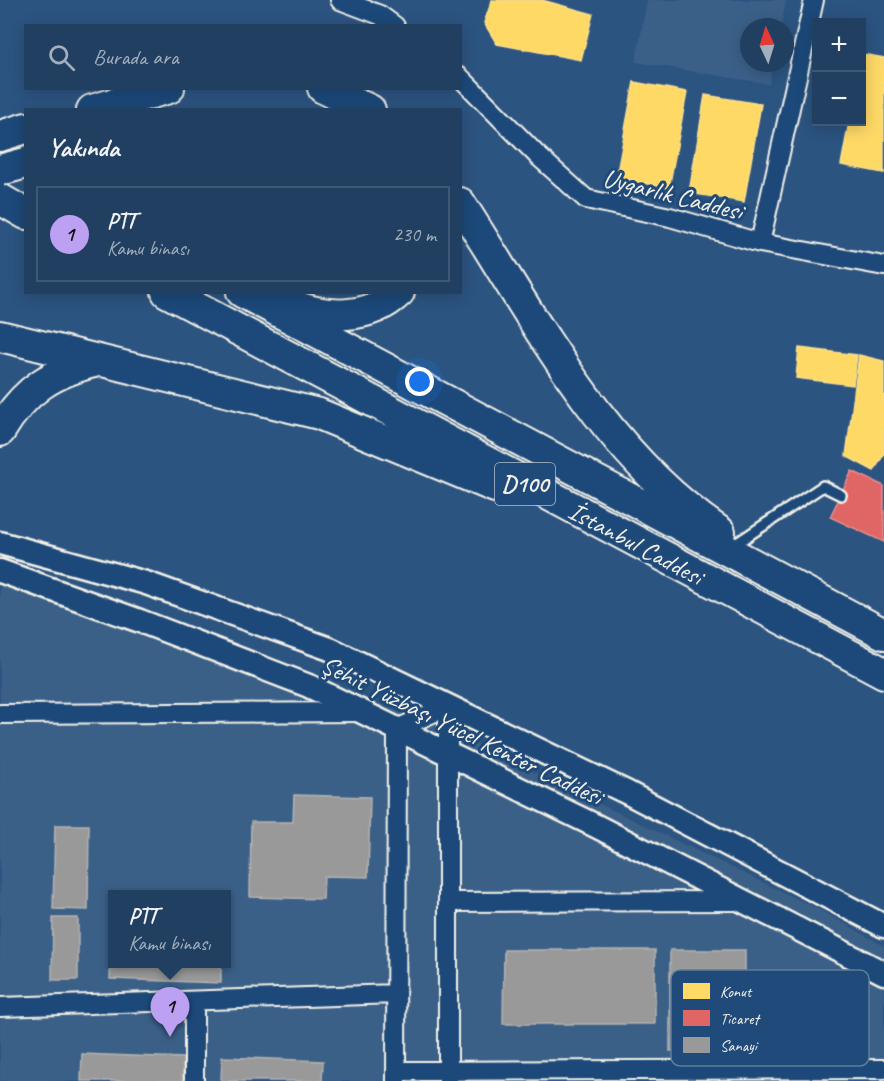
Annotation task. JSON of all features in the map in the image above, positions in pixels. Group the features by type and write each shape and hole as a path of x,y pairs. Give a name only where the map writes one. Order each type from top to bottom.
{"highway":[{"path":"99,108 162,90"},
{"path":"327,90 366,108"},
{"path":"0,135 24,129"},
{"path":"0,161 24,176"},
{"path":"0,170 24,164"},
{"path":"0,199 24,213"},
{"path":"462,206 591,406 640,464 713,527 884,632"},
{"name":"İstanbul Caddesi","path":"171,294 884,673"},
{"name":"İstanbul Caddesi","path":"246,294 884,632"},
{"path":"268,294 297,307 330,315 354,314 375,307 396,294"},
{"path":"0,336 319,414 664,557"},
{"path":"0,432 11,414 25,399 58,373 103,360"}],"street":[{"path":"340,0 380,15 392,24"},
{"path":"760,243 814,0"},
{"name":"Uygarlık Caddesi","path":"462,79 537,155 586,199 670,217 760,243 884,266"},
{"name":"Şehit Yüzbaşı Yücel Kenter Caddesi","path":"0,543 146,583 330,649 628,793 884,926"},
{"name":"Şehit Yüzbaşı Yücel Kenter Caddesi","path":"0,571 140,621 298,682 450,755 884,973"},
{"path":"448,1075 450,902 448,706 397,729 396,1076 884,1069"},
{"path":"0,714 363,712"},
{"path":"450,902 742,901"},
{"path":"0,1007 396,994"},
{"path":"194,1000 194,1081"}],"lane":[{"path":"737,543 823,486 841,495"}],"shaded area":[{"path":"647,0 786,0 783,18 740,18 740,72 771,72 769,84 636,62"},
{"path":"0,558 442,728 818,909 884,946 884,1081 0,1081"}],"building: Konut":[{"path":"492,0 542,0 593,14 581,60 497,44 484,23"},
{"path":"866,55 884,58 884,173 841,165 848,126 866,126"},
{"path":"634,82 687,92 669,188 616,178"},
{"path":"705,95 761,104 744,202 689,193"},
{"path":"799,348 857,355 853,385 796,378"},
{"path":"859,355 884,361 884,454 874,471 846,456"}],"building: Ticaret":[{"path":"852,471 884,486 884,542 830,517"}],"building: Sanayi":[{"path":"294,795 370,797 368,877 324,876 323,899 250,897 251,822 293,822"},
{"path":"55,825 89,825 88,910 53,909"},
{"path":"53,918 78,918 78,980 52,980"},
{"path":"504,950 655,950 655,1024 503,1024"},
{"path":"670,950 745,950 745,970 671,970 670,1051"},
{"path":"110,968 221,968 221,983 110,979"},
{"path":"82,1054 183,1058 182,1081 81,1081"},
{"path":"222,1057 323,1061 322,1081 221,1081"}],"place":[{"name":"PTT","path":"170,1037"}]}
